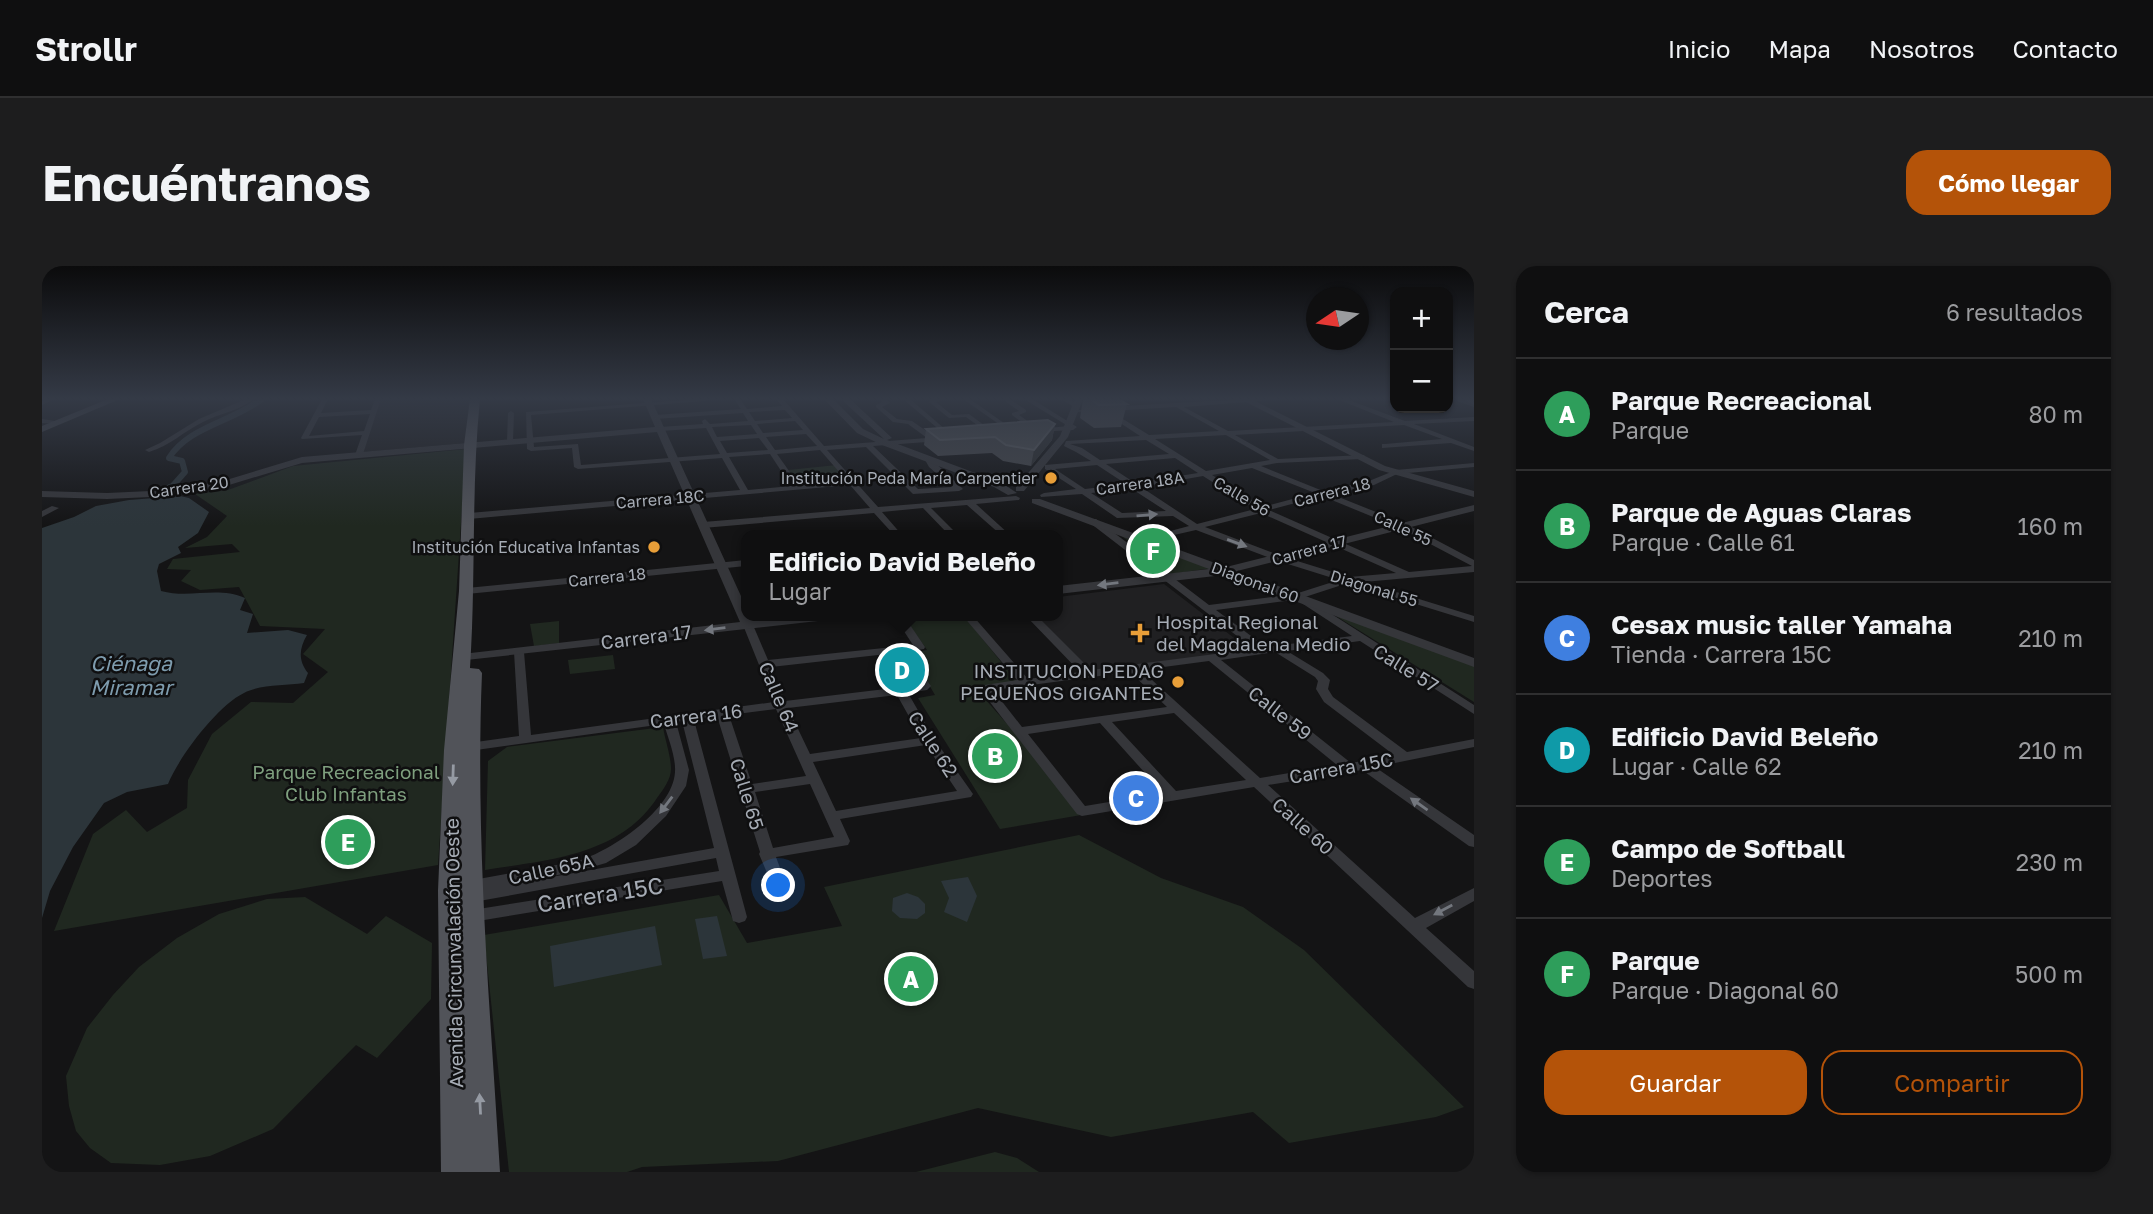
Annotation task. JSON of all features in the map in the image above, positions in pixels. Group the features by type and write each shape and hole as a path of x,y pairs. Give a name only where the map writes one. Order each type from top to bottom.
{"main road":[{"name":"Avenida Circunvalación Oeste","path":"457,1172 475,441"},
{"name":"Avenida Circunvalación Oeste","path":"468,657 454,750 484,1172"}],"street":[{"path":"149,450 169,441"},
{"path":"359,455 363,441"},
{"name":"Carrera 20","path":"42,494 96,497 184,490 226,483 289,462 508,441"},
{"path":"531,441 530,449 575,446 578,467 908,441"},
{"name":"Calle 64","path":"666,441 741,610"},
{"path":"717,441 745,492"},
{"path":"764,441 796,487"},
{"path":"816,441 894,530"},
{"path":"868,441 916,492 959,489 930,462"},
{"path":"886,441 1028,493"},
{"path":"1028,493 1062,441"},
{"path":"1028,493 1067,443 1091,441"},
{"name":"Calle 56","path":"1157,441 1262,510 1408,575"},
{"path":"1240,441 1277,461"},
{"path":"1328,441 1396,472 1474,494"},
{"path":"1385,446 1449,441"},
{"path":"1454,441 1474,449"},
{"name":"Diagonal 60","path":"890,443 930,462 944,464 998,485 1028,493 1474,661"},
{"path":"1067,443 1196,527"},
{"path":"1048,467 1176,456"},
{"name":"Carrera 18A","path":"703,526 969,502 1028,493 1134,486 1277,461 1361,457"},
{"name":"Calle 55","path":"1251,465 1403,526 1474,567"},
{"name":"Carrera 18","path":"1151,540 1371,484 1396,472 1474,465"},
{"path":"1048,467 1120,516 1174,513"},
{"name":"Carrera 18C","path":"473,515 852,482"},
{"name":"Diagonal 60","path":"1028,493 1093,521 1116,536 1228,570"},
{"path":"969,502 1000,530"},
{"path":"925,506 949,530"},
{"path":"42,507 55,508 42,514"},
{"name":"Carrera 17","path":"1063,587 1228,570 1474,508"},
{"name":"Diagonal 55","path":"1196,527 1278,558 1474,619"},
{"path":"1116,536 1206,608 1270,650 1319,675 1324,680 1322,689 1328,699 1405,757"},
{"name":"Carrera 18","path":"472,591 741,564"},
{"path":"1206,608 1300,597 1348,580 1474,567"},
{"name":"Calle 57","path":"1300,597 1359,638 1474,710"},
{"name":"Calle 64","path":"746,621 781,706 844,841 766,854"},
{"name":"Carrera 17","path":"468,657 785,621"},
{"path":"764,664 920,647 902,621"},
{"path":"972,621 1026,682"},
{"path":"1036,621 1088,674"},
{"path":"1177,709 1020,731 985,688 1359,638"},
{"name":"Calle 62","path":"899,649 925,686 923,688"},
{"path":"519,652 525,738"},
{"name":"Calle 59","path":"1212,658 1349,768"},
{"name":"Calle 60","path":"1133,668 1474,982"},
{"name":"Carrera 16","path":"469,747 687,716 923,688"},
{"name":"Calle 62","path":"832,816 966,794 929,741 901,692"},
{"name":"Calle 65","path":"722,712 775,876"},
{"path":"687,716 739,917"},
{"path":"669,719 682,769 680,783 704,779"},
{"path":"1104,720 1173,796"},
{"name":"Carrera 15C","path":"1020,731 1082,811 1349,768 1474,743"},
{"path":"806,759 929,741"},
{"path":"1364,765 1474,842"},
{"path":"745,789 814,779"},
{"name":"Calle 65A","path":"463,898 601,859 631,841 661,813 680,783"},
{"name":"Carrera 15C","path":"463,898 723,852"},
{"name":"Carrera 15C","path":"463,898 728,875"},
{"path":"1413,927 1474,894"}],"shaded area":[{"path":"366,441 466,441 466,443 362,452"},
{"name":"Hospital Regional del Magdalena Medio","path":"1164,584 1251,651 1092,673 1039,621 1063,621 1063,596"}],"green space":[{"name":"Parque Recreacional Club Infantas","path":"466,449 438,865 54,931 93,834 126,810 147,832 187,808 188,780 212,734 251,702 293,703 328,672 303,654 325,629 260,626 239,587 200,590 181,581 191,570 167,569 173,559 240,552 232,544 185,548 207,537 227,516 195,494 228,490 293,466"},
{"path":"837,465 851,482 800,486 788,470"},
{"path":"1118,533 1213,568 1170,574"},
{"path":"1328,611 1474,665 1474,702"},
{"path":"559,621 559,643 534,646 530,624"},
{"path":"907,621 968,621 1019,684 977,690 1087,814 1000,829 918,698 935,695 910,653 927,650"},
{"path":"613,655 615,669 570,674 568,660"},
{"path":"663,727 671,764 670,777 662,792 641,817 623,832 580,852 485,870 488,761 507,747"},
{"path":"1079,835 1161,878 1243,907 1304,950 1464,1107 1436,1117 1289,1143 1253,1112 1111,1137 978,1108 778,1161 642,1167 627,1172 509,1172 484,935 719,895 747,943 842,926 824,887"},
{"path":"305,897 367,934 386,916 432,943 431,999 377,1058 356,1045 273,1129 210,1156 160,1165 111,1163 90,1148 76,1131 69,1106 66,1076 87,1028 113,995 139,967 177,938 219,914 267,899"},
{"path":"995,1152 1017,1158 1039,1172 916,1172"}],"water":[{"name":"Ciénaga Miramar","path":"180,496 189,498 209,512 198,533 178,547 181,553 159,564 157,571 161,591 182,594 224,593 245,598 240,610 253,614 247,633 288,630 307,635 301,654 302,664 308,673 304,683 258,688 233,700 200,733 168,784 127,792 104,803 73,847 50,891 42,918 42,528 96,506"},
{"path":"968,877 977,896 967,922 944,912 949,898 941,881"},
{"path":"907,893 918,897 925,904 925,913 917,919 900,918 892,911 893,898"},
{"path":"717,916 727,956 703,959 695,919"},
{"path":"655,926 662,965 554,987 550,946"}],"building":[{"path":"1001,441 1041,441 1034,450 1006,445"}],"waterway":[{"path":"169,490 185,472 182,461 169,458 184,441"},
{"path":"160,499 170,488"}],"place":[{"name":"Institución Peda María Carpentier","path":"1051,478"},
{"name":"Institución Educativa Infantas","path":"654,547"},
{"name":"Parque","path":"1153,551"},
{"name":"Hospital Regional del Magdalena Medio","path":"1140,633"},
{"name":"Edificio David Beleño","path":"902,670"},
{"name":"INSTITUCION PEDAG PEQUEÑOS GIGANTES","path":"1178,682"},
{"name":"Parque de Aguas Claras","path":"995,756"},
{"name":"Cesax music taller Yamaha","path":"1136,798"},
{"name":"Campo de Softball","path":"348,842"},
{"name":"Parque Recreacional","path":"911,979"}]}
